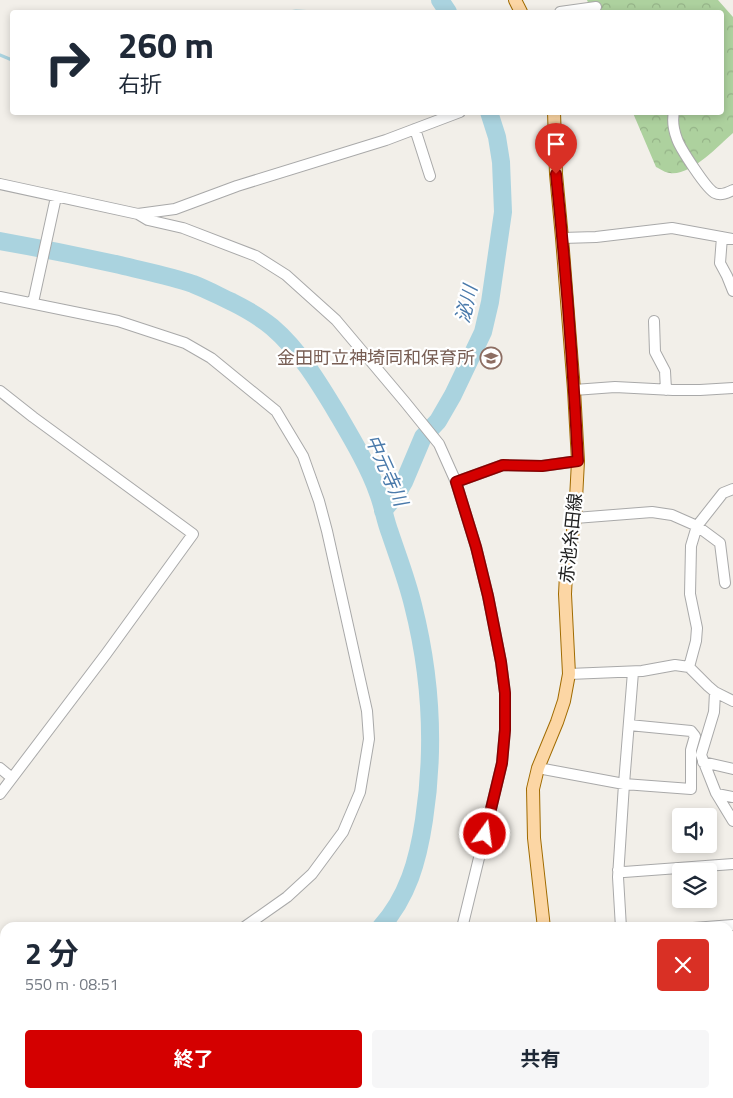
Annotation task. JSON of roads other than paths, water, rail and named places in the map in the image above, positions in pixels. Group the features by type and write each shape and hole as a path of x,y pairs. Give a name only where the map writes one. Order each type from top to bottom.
{"main road":[{"name":"赤池糸田線","path":"543,922 534,838 532,789 538,768 564,701 569,674 565,594 566,574 575,518 578,461 556,174 554,115"}],"street":[{"path":"572,10 596,6"},
{"path":"0,184 56,200 138,214 174,210 237,186 386,140 452,115"},
{"path":"674,115 673,122 677,140 711,191 717,194 733,190"},
{"path":"415,130 430,176"},
{"path":"32,301 56,200"},
{"path":"138,214 148,220 183,228 256,256 286,274 336,320 439,444 456,482 476,547 488,596 505,693 502,763 463,922"},
{"path":"562,238 596,237 672,228 733,239"},
{"path":"722,237 720,263 733,291"},
{"path":"0,297 32,301 118,321 185,343 211,358 276,412 303,456 327,531 367,711 369,739 360,792 343,832 312,874 287,897 252,922"},
{"path":"654,321 655,352 665,371 666,390"},
{"path":"574,390 615,387 666,390 733,388"},
{"path":"0,391 193,534 106,654 0,794"},
{"path":"456,482 503,465 542,466 578,461"},
{"path":"689,667 696,641 697,628 690,594 691,546 697,526 723,494 733,489"},
{"path":"575,518 652,512 672,515 697,526 720,543 725,583"},
{"path":"569,674 633,672 675,665 689,667 715,692 733,701"},
{"path":"621,922 618,870 633,672"},
{"path":"715,692 714,712 700,756 717,794 733,821"},
{"path":"538,768 624,784 691,788 691,750 695,736 691,731 629,725"},
{"path":"704,762 733,769"},
{"path":"0,768 12,778"},
{"path":"717,794 733,798"},
{"path":"618,870 624,872 733,864"}],"waterway":[{"name":"泌川","path":"440,0 447,10"},
{"path":"0,55 10,59"},
{"name":"泌川","path":"383,511 404,482 423,437 438,421 453,395 483,332 490,302 503,212 501,162 497,137 490,115"},
{"name":"中元寺川","path":"0,241 90,258 175,278 203,288 248,310 272,327 300,356 354,442 378,493 411,596 424,658 429,712 429,766 419,849 405,891 385,922"}],"place":[{"name":"金田町立神埼同和保育所","path":"491,358"}]}
